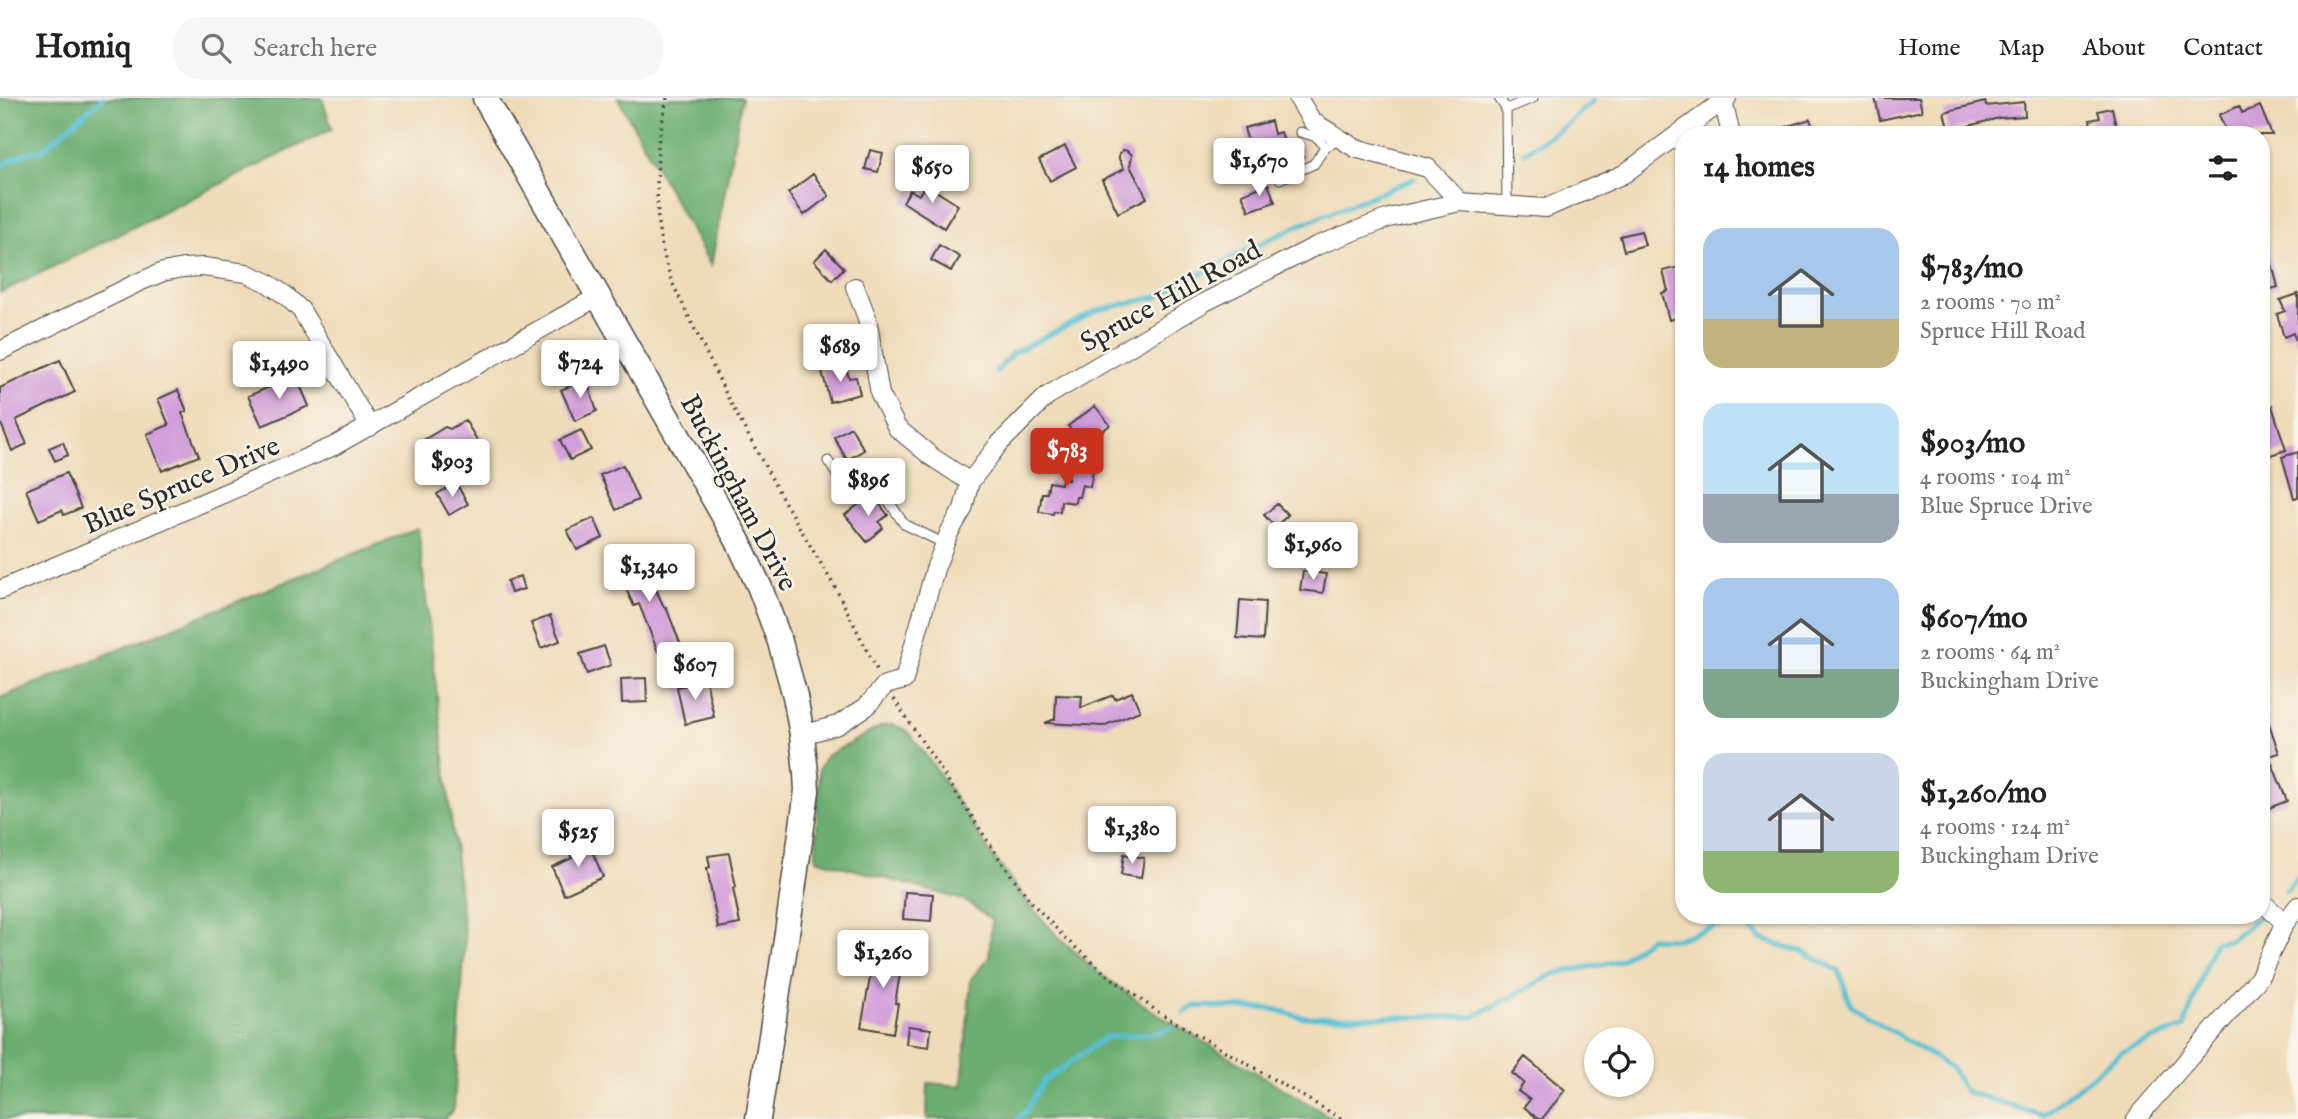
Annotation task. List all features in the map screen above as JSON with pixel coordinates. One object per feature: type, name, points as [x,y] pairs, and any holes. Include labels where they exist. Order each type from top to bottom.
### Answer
[{"type":"street","name":"Buckingham Drive","points":[[485,98],[749,564],[789,671],[802,735],[807,792],[758,1119]]},
{"type":"street","points":[[1298,98],[1312,121],[1333,143],[1429,167],[1460,202]]},
{"type":"street","name":"Spruce Hill Road","points":[[1689,126],[1725,99]]},
{"type":"street","points":[[1725,99],[1730,126]]},
{"type":"street","name":"Spruce Hill Road","points":[[802,735],[827,729],[847,720],[866,707],[885,685],[904,680],[935,569],[944,544],[963,509],[970,482],[998,445],[1047,396],[1205,302],[1316,246],[1390,218],[1460,202],[1546,208],[1624,174],[1675,136]]},
{"type":"street","points":[[0,351],[163,272],[204,267],[246,273],[267,282],[302,310],[370,427]]},
{"type":"street","points":[[855,287],[867,318],[880,394],[897,428],[932,457],[970,482]]},
{"type":"street","name":"Blue Spruce Drive","points":[[0,590],[295,465],[370,427],[599,296]]},
{"type":"street","points":[[2136,1119],[2259,978],[2285,923],[2298,906]]},
{"type":"street","points":[[2270,909],[2285,923]]},
{"type":"lane","points":[[1499,98],[1506,109],[1507,205]]},
{"type":"lane","points":[[1506,109],[1533,98]]},
{"type":"lane","points":[[1280,179],[1314,164],[1333,143],[1300,132]]},
{"type":"lane","points":[[828,461],[839,478],[864,466],[904,524],[944,544]]},
{"type":"path","points":[[667,98],[658,144],[657,189],[658,224],[672,282],[734,409],[836,589],[885,685],[1003,863],[1033,904],[1067,940],[1106,974],[1158,1012],[1342,1119]]},
{"type":"green space","points":[[0,98],[322,98],[332,129],[0,293]]},
{"type":"green space","points":[[618,98],[742,98],[711,266]]},
{"type":"green space","points":[[418,528],[465,940],[454,1109],[445,1119],[0,1119],[0,698]]},
{"type":"green space","points":[[892,725],[910,734],[939,773],[989,851],[1056,935],[1100,974],[1154,1012],[1334,1119],[927,1119],[928,1083],[962,1086],[971,979],[989,958],[992,920],[964,900],[816,859],[819,769],[826,756],[882,726]]},
{"type":"building","points":[[1875,98],[1919,98],[1922,111],[1880,120]]},
{"type":"building","points":[[1985,102],[1986,106],[2024,102],[2025,116],[1999,118],[1968,126],[1948,126],[1944,112]]},
{"type":"building","points":[[2239,106],[2242,113],[2260,106],[2268,126],[2224,126],[2219,115]]},
{"type":"building","points":[[2112,108],[2116,126],[2091,126],[2090,120],[2100,118],[2098,111]]},
{"type":"building","points":[[1810,119],[1813,126],[1788,126]]},
{"type":"building","points":[[1271,121],[1274,134],[1281,132],[1284,142],[1298,139],[1303,157],[1274,164],[1251,153],[1244,128]]},
{"type":"building","points":[[1065,146],[1076,167],[1050,181],[1039,160]]},
{"type":"building","points":[[870,150],[883,153],[878,172],[865,169]]},
{"type":"building","points":[[1123,150],[1132,155],[1130,166],[1147,198],[1118,213],[1102,180],[1124,169],[1119,159]]},
{"type":"building","points":[[813,174],[829,196],[804,215],[788,193]]},
{"type":"building","points":[[925,184],[958,205],[944,228],[903,202],[910,190],[919,195]]},
{"type":"building","points":[[1268,184],[1275,202],[1249,211],[1242,194]]},
{"type":"building","points":[[1641,231],[1645,245],[1624,251],[1620,236]]},
{"type":"building","points":[[939,245],[960,257],[951,271],[931,260]]},
{"type":"building","points":[[826,249],[844,268],[832,280],[814,261]]},
{"type":"building","points":[[2270,256],[2278,287],[2270,289]]},
{"type":"building","points":[[1675,268],[1675,318],[1669,320],[1662,293],[1668,291],[1663,271]]},
{"type":"building","points":[[2298,294],[2297,343],[2293,333],[2284,337],[2277,314],[2285,311],[2280,300]]},
{"type":"building","points":[[60,360],[75,392],[16,420],[27,444],[12,451],[0,421],[0,388]]},
{"type":"building","points":[[845,365],[849,378],[856,377],[860,394],[830,402],[822,371]]},
{"type":"building","points":[[296,376],[309,406],[262,426],[248,396]]},
{"type":"building","points":[[586,379],[597,411],[575,421],[561,390]]},
{"type":"building","points":[[178,390],[187,411],[182,413],[199,456],[162,471],[147,434],[169,425],[158,399]]},
{"type":"building","points":[[1095,406],[1110,425],[1083,446],[1068,426]]},
{"type":"building","points":[[2272,406],[2286,450],[2270,455]]},
{"type":"building","points":[[465,420],[480,445],[465,455],[469,462],[444,477],[422,441],[445,427],[450,429]]},
{"type":"building","points":[[851,427],[864,450],[847,460],[834,437]]},
{"type":"building","points":[[581,430],[591,450],[570,460],[560,440]]},
{"type":"building","points":[[63,442],[68,455],[55,461],[49,448]]},
{"type":"building","points":[[2298,452],[2298,497],[2294,498],[2282,457]]},
{"type":"building","points":[[1071,462],[1094,466],[1090,487],[1082,485],[1075,503],[1061,501],[1060,512],[1039,512],[1042,493],[1047,493],[1049,482],[1061,484],[1062,479],[1068,480]]},
{"type":"building","points":[[623,465],[638,500],[616,510],[600,475]]},
{"type":"building","points":[[66,473],[81,508],[64,515],[62,510],[39,520],[26,490]]},
{"type":"building","points":[[456,483],[468,504],[449,515],[437,494]]},
{"type":"building","points":[[872,494],[888,515],[879,522],[883,528],[867,542],[845,515]]},
{"type":"building","points":[[1277,504],[1288,515],[1275,527],[1264,515]]},
{"type":"building","points":[[594,518],[603,538],[577,550],[567,530]]},
{"type":"building","points":[[642,559],[680,643],[658,652],[639,604],[634,606],[617,570]]},
{"type":"building","points":[[1303,571],[1326,574],[1323,593],[1300,590]]},
{"type":"building","points":[[520,576],[524,589],[511,593],[507,581]]},
{"type":"building","points":[[1240,600],[1265,602],[1263,640],[1237,638]]},
{"type":"building","points":[[550,616],[560,641],[541,648],[531,623]]},
{"type":"building","points":[[604,646],[611,665],[587,674],[580,654]]},
{"type":"building","points":[[646,678],[647,702],[622,703],[621,679]]},
{"type":"building","points":[[706,681],[714,717],[685,724],[677,687]]},
{"type":"building","points":[[1132,692],[1140,711],[1103,726],[1045,723],[1055,719],[1056,695],[1082,696],[1081,708],[1113,695],[1115,699]]},
{"type":"building","points":[[2270,727],[2279,753],[2270,756]]},
{"type":"building","points":[[2270,758],[2287,801],[2270,808]]},
{"type":"building","points":[[588,841],[603,877],[564,895],[552,867],[572,858],[568,850]]},
{"type":"building","points":[[729,853],[740,924],[718,928],[707,868],[710,867],[708,856]]},
{"type":"building","points":[[1124,854],[1144,858],[1141,878],[1121,875]]},
{"type":"building","points":[[905,892],[933,894],[931,921],[903,919]]},
{"type":"building","points":[[876,946],[904,951],[893,1033],[861,1027]]},
{"type":"building","points":[[908,1026],[931,1029],[929,1047],[906,1044]]},
{"type":"building","points":[[1525,1057],[1565,1090],[1542,1119],[1538,1119],[1524,1107],[1530,1100],[1518,1091],[1524,1083],[1512,1073]]},
{"type":"waterway","points":[[0,166],[26,153],[42,150],[102,98]]},
{"type":"waterway","points":[[1525,152],[1566,125],[1593,101],[1593,98]]},
{"type":"waterway","points":[[996,372],[1013,353],[1098,310],[1157,297],[1302,224],[1414,179]]},
{"type":"waterway","points":[[2286,891],[2298,877]]},
{"type":"waterway","points":[[1184,1013],[1194,1006],[1274,1009],[1301,1017],[1473,1017],[1554,974],[1619,961],[1650,938],[1677,939],[1717,926],[1746,925],[1760,939],[1804,952],[1839,971],[1851,1006],[1951,1068],[1966,1092],[2043,1115],[2122,1052],[2184,1027],[2214,942],[2230,940],[2250,924]]},
{"type":"waterway","points":[[1018,1119],[1044,1081],[1106,1037],[1157,1033],[1172,1027]]}]
